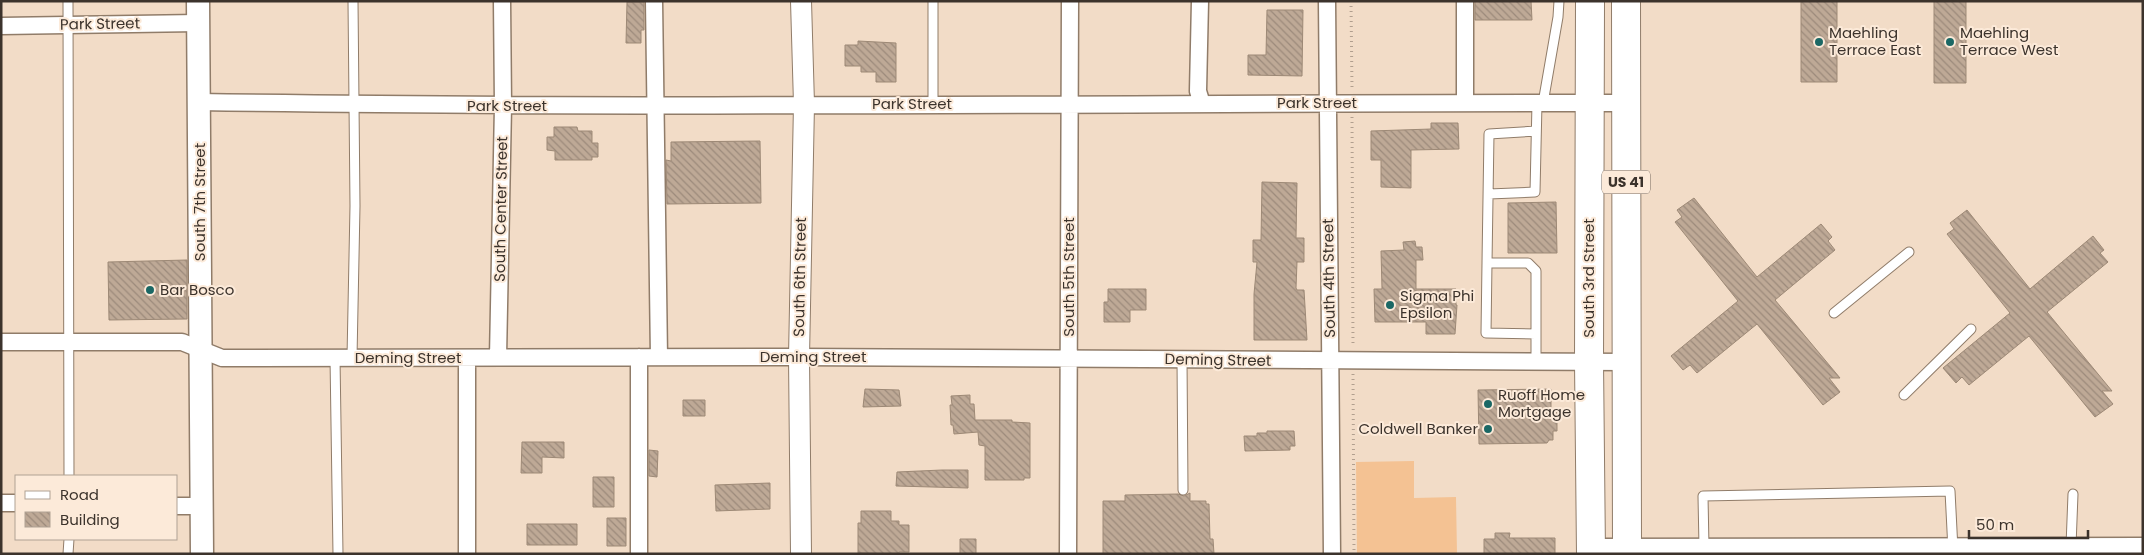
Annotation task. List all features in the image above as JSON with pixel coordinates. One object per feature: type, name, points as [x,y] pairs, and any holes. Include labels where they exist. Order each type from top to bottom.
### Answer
[{"type":"highway","name":"South 3rd Street","points":[[1590,1],[1589,362],[1591,551]]},
{"type":"highway","name":"US 41","points":[[1626,1],[1627,551]]},
{"type":"main road","name":"South 7th Street","points":[[198,12],[202,554]]},
{"type":"street","name":"South Center Street","points":[[498,356],[503,106],[502,1]]},
{"type":"street","points":[[654,1],[659,357]]},
{"type":"street","name":"South 6th Street","points":[[801,554],[799,357],[804,104],[802,1]]},
{"type":"street","name":"South 5th Street","points":[[1068,554],[1070,1]]},
{"type":"street","points":[[1200,1],[1198,90],[1202,104]]},
{"type":"street","name":"South 4th Street","points":[[1328,1],[1327,103],[1332,554]]},
{"type":"street","points":[[1465,1],[1465,103]]},
{"type":"street","name":"Park Street","points":[[1,26],[69,25],[198,12]]},
{"type":"street","name":"Park Street","points":[[199,102],[503,106],[1625,103]]},
{"type":"street","name":"Deming Street","points":[[1,342],[182,342],[222,358],[467,358],[498,356],[1330,361],[1536,360],[1628,362]]},
{"type":"street","points":[[639,357],[639,554]]},
{"type":"street","points":[[467,358],[467,554]]},
{"type":"street","points":[[1,503],[15,503]]},
{"type":"street","points":[[178,506],[202,506]]},
{"type":"street","points":[[1591,551],[1704,547],[1773,550],[2042,550],[2071,546],[2143,546]]},
{"type":"lane","points":[[68,1],[69,475]]},
{"type":"lane","points":[[338,554],[344,358],[355,206],[353,1]]},
{"type":"lane","points":[[933,1],[933,104]]},
{"type":"lane","points":[[1488,194],[1535,192],[1536,131],[1558,17],[1559,1]]},
{"type":"lane","points":[[1536,131],[1489,134],[1486,333],[1536,334]]},
{"type":"lane","points":[[1834,313],[1909,252]]},
{"type":"lane","points":[[1487,263],[1528,263],[1536,271],[1536,360]]},
{"type":"lane","points":[[1904,395],[1971,330]]},
{"type":"lane","points":[[1182,359],[1183,490]]},
{"type":"lane","points":[[1704,547],[1703,496],[1950,491],[1953,550]]},
{"type":"lane","points":[[2071,546],[2073,494]]},
{"type":"lane","points":[[68,554],[69,540]]},
{"type":"path","points":[[1351,1],[1354,554]]},
{"type":"shaded area","points":[[1414,461],[1414,498],[1456,497],[1457,554],[1357,554],[1356,462]]},
{"type":"building","points":[[1475,1],[1531,1],[1532,20],[1475,20]]},
{"type":"building","name":"Maehling Terrace East","points":[[1801,1],[1837,1],[1837,82],[1801,82]]},
{"type":"building","name":"Maehling Terrace West","points":[[1934,1],[1966,1],[1966,83],[1934,83]]},
{"type":"building","points":[[627,2],[644,2],[644,30],[641,30],[641,43],[626,43]]},
{"type":"building","points":[[1267,10],[1303,10],[1302,76],[1248,75],[1248,55],[1266,55]]},
{"type":"building","points":[[858,41],[896,43],[896,82],[876,82],[876,72],[861,72],[861,66],[845,66],[845,45],[858,45]]},
{"type":"building","points":[[1431,123],[1458,123],[1459,149],[1411,150],[1411,188],[1381,187],[1381,160],[1371,160],[1371,131],[1431,129]]},
{"type":"building","points":[[554,127],[577,127],[578,131],[592,131],[592,143],[598,143],[598,157],[592,157],[592,160],[555,160],[555,151],[547,150],[547,137],[554,137]]},
{"type":"building","points":[[760,141],[761,203],[667,204],[666,160],[671,161],[671,142]]},
{"type":"building","points":[[1262,182],[1297,183],[1296,238],[1304,238],[1304,262],[1297,262],[1296,288],[1297,290],[1304,290],[1307,340],[1254,340],[1254,294],[1257,262],[1253,262],[1253,240],[1261,240]]},
{"type":"building","points":[[1694,198],[1757,277],[1821,224],[1832,237],[1828,241],[1835,250],[1775,300],[1840,378],[1829,378],[1840,392],[1823,405],[1757,324],[1697,373],[1690,365],[1683,370],[1671,356],[1738,301],[1675,222],[1682,217],[1677,210]]},
{"type":"building","points":[[1556,202],[1557,253],[1508,253],[1508,203]]},
{"type":"building","points":[[1967,210],[2030,289],[2093,236],[2104,250],[2100,253],[2108,262],[2047,312],[2112,391],[2102,391],[2113,404],[2095,417],[2029,336],[1969,385],[1962,377],[1956,383],[1943,368],[2010,313],[1947,234],[1954,229],[1950,223]]},
{"type":"building","points":[[1415,241],[1416,247],[1422,247],[1423,260],[1416,260],[1416,289],[1456,289],[1455,334],[1426,334],[1426,322],[1375,322],[1374,289],[1382,289],[1381,251],[1404,250],[1403,242]]},
{"type":"building","name":"Bar Bosco","points":[[187,260],[187,319],[109,320],[108,262]]},
{"type":"building","points":[[1108,289],[1146,289],[1146,310],[1130,310],[1130,322],[1104,322],[1104,302],[1108,302]]},
{"type":"building","points":[[865,389],[899,390],[901,406],[863,407]]},
{"type":"building","points":[[1551,389],[1551,410],[1557,410],[1557,431],[1553,431],[1553,440],[1549,440],[1547,443],[1479,444],[1478,390]]},
{"type":"building","points":[[970,395],[970,404],[974,404],[975,420],[1012,420],[1012,422],[1030,423],[1030,478],[1024,478],[1024,480],[985,480],[985,446],[979,445],[978,432],[954,434],[953,425],[951,425],[951,396]]},
{"type":"building","points":[[683,400],[705,400],[705,416],[683,416]]},
{"type":"building","points":[[1267,431],[1294,431],[1295,446],[1290,446],[1290,450],[1245,451],[1244,436],[1257,436],[1257,433],[1267,433]]},
{"type":"building","points":[[522,442],[564,442],[564,458],[542,457],[542,473],[521,473]]},
{"type":"building","points":[[649,450],[658,451],[657,477],[649,476]]},
{"type":"building","points":[[968,470],[968,488],[896,486],[897,472]]},
{"type":"building","points":[[593,477],[614,477],[614,507],[593,507]]},
{"type":"building","points":[[770,483],[770,509],[716,511],[715,485]]},
{"type":"building","points":[[1190,493],[1190,501],[1206,501],[1206,504],[1209,504],[1210,539],[1213,539],[1214,554],[1103,554],[1103,501],[1125,501],[1125,495],[1178,494],[1184,496]]},
{"type":"building","points":[[861,511],[891,511],[891,521],[899,521],[899,525],[909,525],[909,552],[899,552],[899,554],[858,553],[858,523],[861,523]]},
{"type":"building","points":[[607,518],[626,518],[626,546],[607,546]]},
{"type":"building","points":[[527,524],[577,524],[577,545],[527,545]]},
{"type":"building","points":[[1495,533],[1510,533],[1509,538],[1555,538],[1555,554],[1484,554],[1484,539],[1495,539]]},
{"type":"building","points":[[960,539],[976,539],[976,554],[960,554]]},
{"type":"place","name":"Maehling Terrace East","points":[[1819,42]]},
{"type":"place","name":"Maehling Terrace West","points":[[1950,42]]},
{"type":"place","name":"Bar Bosco","points":[[150,290]]},
{"type":"place","name":"Sigma Phi Epsilon","points":[[1390,305]]},
{"type":"place","name":"Ruoff Home Mortgage","points":[[1488,404]]},
{"type":"place","name":"Coldwell Banker","points":[[1488,429]]}]
